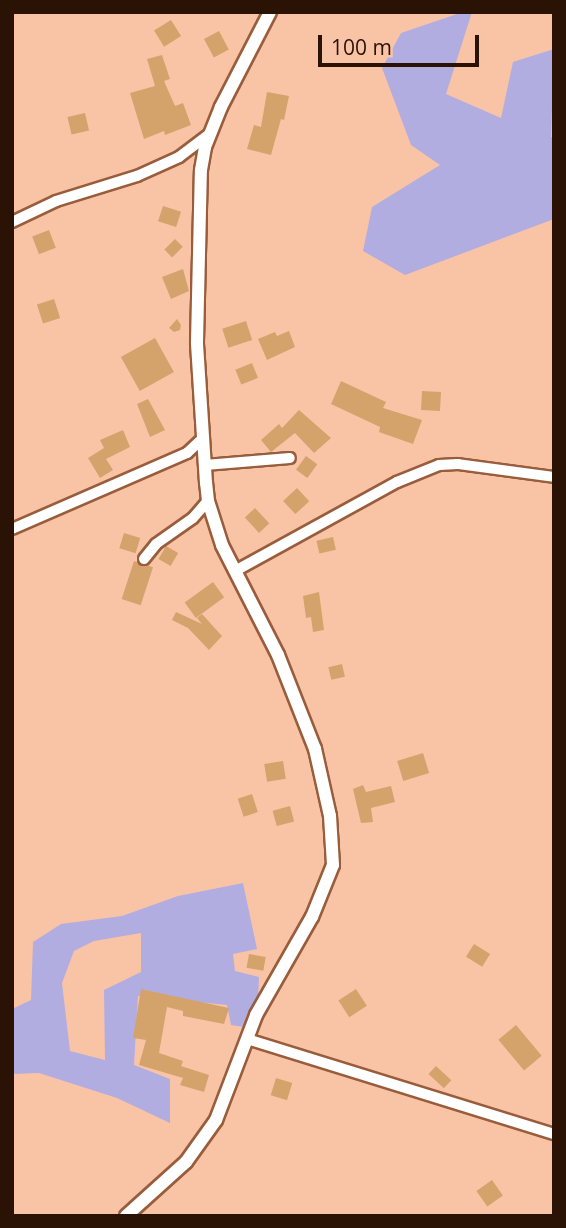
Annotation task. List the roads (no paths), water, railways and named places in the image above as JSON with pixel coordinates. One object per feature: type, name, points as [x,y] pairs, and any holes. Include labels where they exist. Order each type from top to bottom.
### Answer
[{"type":"street","points":[[12,222],[56,201],[137,176],[179,157],[205,140],[270,12]]},
{"type":"street","points":[[126,1216],[186,1162],[216,1120],[268,991],[329,880],[335,849],[321,771],[306,723],[278,655],[216,532],[208,501],[197,342],[199,194],[205,147],[212,125]]},
{"type":"street","points":[[12,530],[187,453],[203,438]]},
{"type":"street","points":[[205,465],[290,458]]},
{"type":"street","points":[[235,571],[397,482],[439,465],[458,464],[554,477]]},
{"type":"street","points":[[144,559],[156,544],[193,518],[208,501]]},
{"type":"street","points":[[247,1039],[554,1134]]}]
